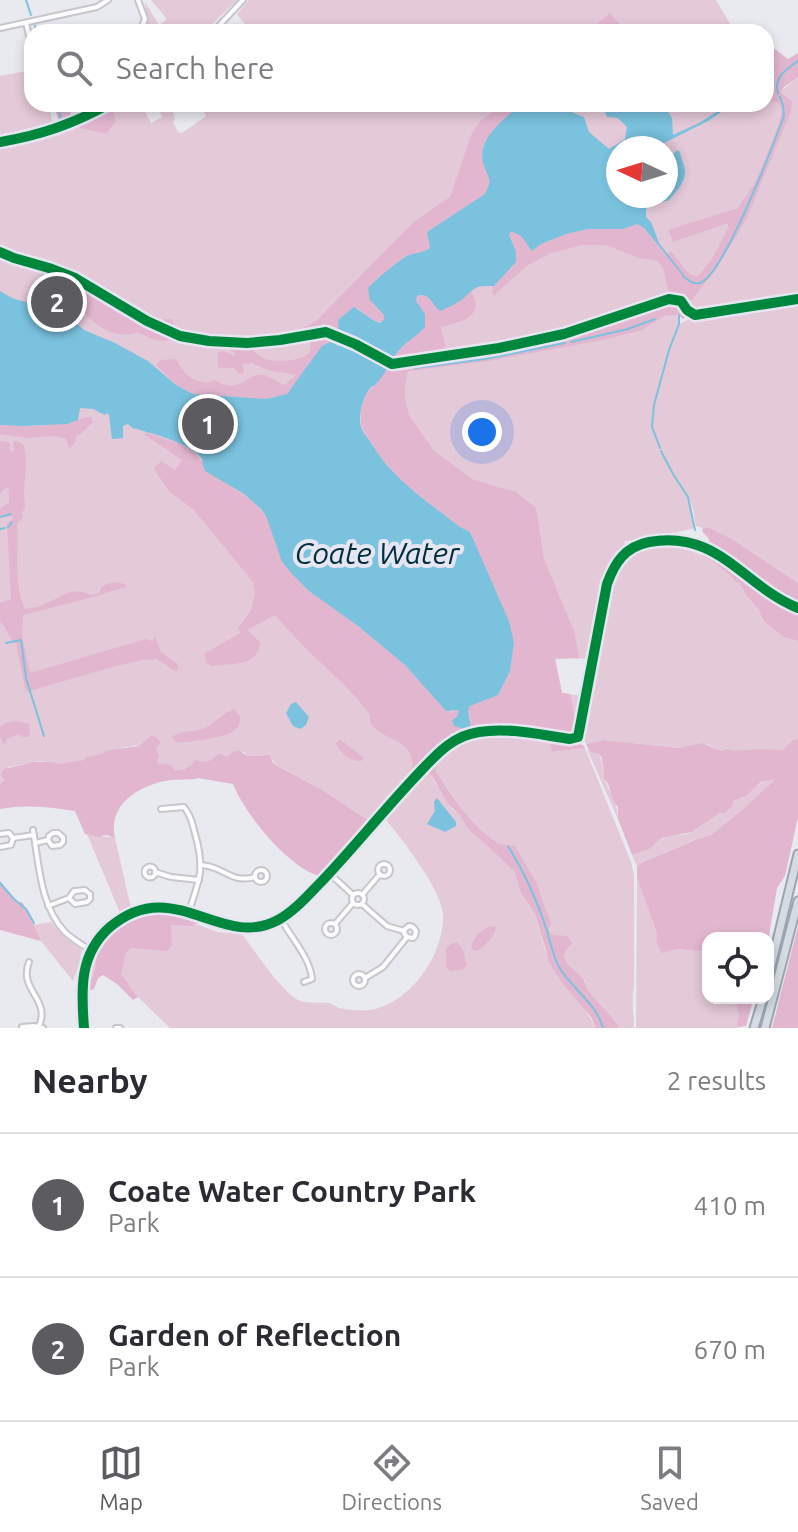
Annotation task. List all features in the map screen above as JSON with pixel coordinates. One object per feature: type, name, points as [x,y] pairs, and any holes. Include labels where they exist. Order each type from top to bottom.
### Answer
[{"type":"highway","points":[[774,953],[798,854]]},
{"type":"highway","points":[[765,1028],[798,901]]},
{"type":"highway","points":[[754,1028],[761,1004]]},
{"type":"street","points":[[0,28],[99,6],[108,0]]},
{"type":"street","points":[[138,0],[145,19],[143,24]]},
{"type":"street","points":[[220,24],[243,0]]},
{"type":"street","points":[[0,142],[63,127],[93,112]]},
{"type":"street","points":[[84,1028],[82,982],[91,951],[109,928],[134,913],[160,908],[189,911],[241,928],[261,926],[281,919],[329,873],[390,803],[456,739],[498,730],[570,739],[578,737],[607,584],[617,561],[630,549],[661,541],[699,546],[724,558],[774,596],[798,608]]},
{"type":"street","points":[[165,810],[181,807],[188,812],[201,854],[199,880],[189,911]]},
{"type":"street","points":[[13,838],[33,832],[48,906],[64,931],[91,951]]},
{"type":"street","points":[[0,834],[9,833],[13,838]]},
{"type":"street","points":[[0,847],[11,845],[13,838]]},
{"type":"street","points":[[35,843],[48,840]]},
{"type":"street","points":[[201,865],[214,866],[236,879],[255,877]]},
{"type":"street","points":[[155,872],[199,880]]},
{"type":"street","points":[[329,873],[353,895]]},
{"type":"street","points":[[362,895],[380,874]]},
{"type":"street","points":[[48,906],[69,898],[74,891],[85,890],[90,894],[86,902],[75,904],[69,898]]},
{"type":"street","points":[[353,895],[362,895]]},
{"type":"street","points":[[335,924],[353,903],[353,895]]},
{"type":"street","points":[[362,895],[362,904]]},
{"type":"street","points":[[353,903],[362,904]]},
{"type":"street","points":[[362,904],[387,926],[404,931],[407,937]]},
{"type":"street","points":[[281,919],[311,971],[312,979],[304,982]]},
{"type":"street","points":[[404,931],[409,926],[416,931],[414,937],[407,937]]},
{"type":"street","points":[[365,978],[390,961],[407,937]]},
{"type":"street","points":[[22,1027],[41,1027],[43,1017],[28,983],[29,962]]},
{"type":"street","points":[[19,966],[27,968]]},
{"type":"shaded area","points":[[151,0],[237,0],[212,24],[160,24],[167,19]]},
{"type":"shaded area","points":[[249,0],[716,0],[730,24],[245,24],[237,14]]},
{"type":"shaded area","points":[[145,2],[158,24],[145,24]]},
{"type":"shaded area","points":[[610,13],[619,24],[597,24]]},
{"type":"shaded area","points":[[774,48],[788,59],[798,53],[798,77],[781,91],[792,101],[791,111],[746,220],[716,269],[692,300],[670,297],[663,268],[658,261],[639,258],[606,245],[582,245],[551,253],[528,265],[493,296],[492,287],[514,265],[509,232],[521,236],[532,251],[566,234],[638,224],[665,255],[671,251],[689,274],[698,276],[712,259],[728,223],[673,242],[668,230],[738,208],[756,181],[779,124],[782,111],[779,103],[774,102]]},
{"type":"shaded area","points":[[24,72],[24,112],[50,112],[54,127],[0,139],[0,76]]},
{"type":"shaded area","points":[[798,77],[798,294],[690,308],[679,315],[679,325],[716,312],[798,301],[798,583],[734,540],[708,527],[696,526],[689,498],[695,528],[625,541],[605,581],[591,659],[555,658],[562,693],[583,696],[577,733],[574,736],[499,730],[466,733],[422,768],[429,772],[467,828],[514,871],[521,893],[535,914],[545,950],[563,983],[596,1028],[170,1028],[138,997],[121,974],[106,962],[171,921],[199,925],[217,932],[242,934],[276,979],[298,1000],[328,1003],[350,1010],[370,1010],[399,998],[422,975],[431,960],[438,945],[443,914],[435,890],[406,845],[378,811],[369,821],[275,764],[270,755],[247,756],[244,752],[224,754],[198,765],[173,770],[172,765],[163,763],[159,766],[144,743],[59,765],[40,761],[8,767],[0,783],[0,146],[76,127],[93,130],[116,121],[114,112],[145,112],[151,123],[162,117],[160,112],[173,112],[173,122],[178,132],[182,133],[206,116],[204,112],[774,112],[774,83],[781,91]]},
{"type":"shaded area","points":[[56,112],[71,112],[73,119],[59,124]]},
{"type":"shaded area","points":[[102,112],[114,112],[116,121],[106,134],[76,127]]},
{"type":"shaded area","points":[[492,112],[513,112],[484,145],[483,163],[490,182],[485,194],[427,232],[430,248],[406,256],[370,285],[373,304],[385,318],[382,322],[373,320],[357,308],[339,327],[336,339],[285,395],[266,399],[193,394],[176,385],[156,365],[160,360],[176,359],[188,376],[207,383],[214,380],[233,386],[263,375],[282,385],[296,375],[268,370],[252,363],[242,364],[244,373],[238,374],[234,368],[218,366],[218,353],[223,351],[235,356],[227,348],[229,344],[249,348],[270,360],[296,359],[309,352],[311,332],[243,341],[208,339],[175,332],[175,337],[160,341],[137,332],[113,333],[97,325],[85,313],[78,300],[74,280],[29,263],[29,259],[76,275],[137,312],[158,320],[171,319],[179,328],[249,336],[302,328],[316,321],[415,221],[450,197],[472,133],[481,120]]},
{"type":"shaded area","points":[[471,290],[476,304],[472,314],[441,327],[447,353],[391,361],[425,327],[425,314],[416,301],[417,296],[427,297],[440,311],[464,298]]},
{"type":"shaded area","points":[[798,294],[798,298],[694,313],[690,308],[731,304]]},
{"type":"shaded area","points":[[665,303],[679,304],[690,315],[683,319],[678,315],[666,315],[642,330],[602,340],[489,361],[408,371],[405,385],[409,415],[434,451],[474,480],[516,492],[536,508],[544,559],[574,631],[579,658],[555,659],[562,693],[570,694],[577,729],[575,743],[585,748],[552,752],[549,738],[485,733],[457,742],[433,764],[452,796],[479,828],[499,843],[515,846],[536,882],[551,923],[551,934],[569,937],[572,943],[564,955],[566,962],[583,978],[590,993],[619,1028],[596,1028],[550,964],[535,914],[521,893],[514,871],[467,828],[427,770],[421,768],[412,772],[408,750],[376,730],[371,724],[370,715],[356,698],[275,615],[247,630],[260,642],[255,656],[235,664],[212,666],[207,663],[204,654],[240,633],[238,628],[253,602],[253,582],[193,509],[169,491],[154,469],[161,461],[175,470],[182,460],[145,432],[192,450],[215,476],[251,500],[266,516],[282,562],[293,575],[309,591],[405,665],[446,711],[459,710],[452,720],[454,726],[465,729],[471,721],[470,706],[498,695],[510,671],[514,643],[509,621],[470,532],[395,476],[381,460],[361,426],[366,394],[387,367],[556,338]]},
{"type":"shaded area","points":[[91,417],[93,422],[77,435],[69,448],[66,439],[56,436],[28,438],[0,434],[0,425],[44,426]]},
{"type":"shaded area","points":[[0,441],[8,442],[12,452],[13,442],[23,444],[26,456],[25,506],[23,517],[17,524],[18,578],[25,609],[73,592],[99,593],[101,587],[110,583],[127,585],[23,615],[22,635],[30,673],[146,639],[152,641],[155,637],[161,652],[177,663],[179,669],[175,671],[157,659],[143,660],[26,692],[16,644],[0,622],[0,603],[11,599],[7,523],[13,516],[0,518],[0,509],[9,502],[9,488],[0,493]]},
{"type":"shaded area","points":[[708,527],[734,540],[798,583],[798,605],[770,590],[713,550],[702,531]]},
{"type":"shaded area","points":[[673,547],[691,551],[716,564],[740,583],[765,621],[798,641],[798,738],[782,750],[734,752],[727,749],[721,751],[706,744],[679,748],[604,740],[586,744],[584,739],[617,566],[637,548]]},
{"type":"shaded area","points":[[702,553],[725,561],[775,600],[798,612],[798,641],[784,637],[764,621],[740,583]]},
{"type":"shaded area","points":[[234,709],[240,716],[240,722],[236,729],[225,735],[176,743],[172,737],[205,728]]},
{"type":"shaded area","points":[[15,721],[29,724],[30,735],[22,737],[19,734],[7,739],[5,745],[1,740],[0,727]]},
{"type":"shaded area","points":[[493,733],[549,738],[553,752],[585,748],[634,875],[634,1028],[619,1028],[590,993],[582,977],[566,962],[564,955],[572,943],[569,937],[551,934],[543,900],[515,847],[497,842],[479,828],[452,796],[433,764],[459,741]]},
{"type":"shaded area","points":[[151,736],[161,742],[156,749],[159,765],[172,765],[174,770],[184,769],[195,760],[206,761],[235,751],[247,756],[270,755],[276,765],[324,791],[369,821],[321,876],[309,872],[282,852],[247,810],[233,784],[198,778],[164,781],[143,788],[120,808],[114,827],[115,838],[85,834],[75,811],[38,807],[0,809],[0,783],[4,780],[1,774],[4,769],[33,762],[59,764],[83,760],[106,751],[139,746]]},
{"type":"shaded area","points":[[798,738],[798,817],[785,876],[777,888],[770,932],[702,932],[702,951],[677,949],[662,953],[637,878],[637,866],[711,835],[775,779],[761,782],[747,795],[733,801],[726,813],[718,814],[692,832],[662,838],[649,849],[632,855],[618,819],[618,807],[604,779],[602,758],[590,752],[586,744],[604,740],[679,748],[702,743],[721,751],[734,751],[782,750]]},
{"type":"shaded area","points":[[340,739],[364,758],[357,761],[346,756],[336,743]]},
{"type":"shaded area","points":[[587,749],[599,754],[618,819]]},
{"type":"shaded area","points":[[777,777],[711,835],[637,866],[632,855],[663,838],[694,831],[712,817],[727,812],[735,800]]},
{"type":"shaded area","points":[[87,834],[115,838],[131,908],[120,913]]},
{"type":"shaded area","points":[[637,878],[657,933],[669,951],[702,951],[702,1004],[736,1004],[739,1028],[636,1028]]},
{"type":"shaded area","points":[[0,881],[17,903],[22,902],[41,941],[0,930]]},
{"type":"shaded area","points":[[173,912],[201,919],[164,917],[90,980],[87,1028],[85,977],[90,959],[100,943],[113,928],[129,918],[145,913]]},
{"type":"shaded area","points":[[176,914],[199,921],[192,926],[171,925],[172,945],[167,951],[132,948],[126,952],[121,974],[138,997],[133,1000],[103,975],[98,978],[94,989],[88,991],[96,966],[93,952],[111,932],[138,918]]},
{"type":"shaded area","points":[[51,922],[64,937],[82,950],[80,958],[86,951],[79,981],[81,1028],[75,993],[78,968],[73,981],[41,941],[34,925]]},
{"type":"shaded area","points":[[490,926],[496,927],[491,938],[474,951],[471,946],[477,934]]},
{"type":"shaded area","points":[[798,926],[798,1028],[772,1028]]},
{"type":"shaded area","points":[[457,942],[467,965],[464,969],[451,971],[446,968],[446,948]]},
{"type":"shaded area","points":[[736,1004],[752,1004],[746,1026],[738,1027]]},
{"type":"water","name":"Coate Water","points":[[512,112],[572,112],[584,117],[589,132],[606,146],[606,208],[648,208],[646,217],[659,243],[684,275],[638,224],[622,229],[588,229],[566,234],[532,251],[521,236],[510,232],[516,262],[494,286],[477,288],[440,311],[425,295],[417,296],[416,301],[425,314],[425,327],[398,351],[364,399],[360,418],[364,433],[400,479],[470,532],[509,621],[514,643],[510,671],[498,695],[470,706],[471,727],[465,729],[454,726],[452,720],[459,710],[446,711],[405,665],[309,591],[293,575],[282,562],[261,509],[244,494],[205,471],[202,459],[190,448],[128,424],[123,426],[123,438],[112,439],[109,415],[93,409],[80,408],[78,420],[67,424],[0,425],[0,291],[78,320],[77,324],[84,330],[148,361],[176,385],[193,394],[266,399],[287,394],[322,346],[336,339],[339,334],[338,320],[354,307],[373,320],[380,323],[384,320],[384,315],[370,300],[368,288],[405,257],[430,248],[427,232],[485,194],[490,182],[482,154],[488,137]]},
{"type":"water","name":"Coate Water","points":[[605,112],[668,112],[672,118],[673,135],[721,112],[678,136],[626,136],[627,127],[618,118],[607,117]]},
{"type":"water","points":[[678,151],[685,176],[678,189]]},
{"type":"water","points":[[296,702],[309,717],[300,729],[293,726],[286,713]]},
{"type":"water","points":[[437,798],[456,822],[456,826],[445,832],[427,824],[435,811]]},
{"type":"waterway","points":[[26,0],[31,15]]},
{"type":"waterway","points":[[778,94],[779,78],[798,61]]},
{"type":"waterway","points":[[683,276],[693,283],[700,283],[710,275],[722,257],[747,207],[784,116],[780,97]]},
{"type":"waterway","points":[[59,112],[62,122]]},
{"type":"waterway","points":[[660,448],[652,427],[654,405],[679,324],[679,315]]},
{"type":"waterway","points":[[571,342],[628,329],[655,319]]},
{"type":"waterway","points":[[415,368],[485,359],[565,343]]},
{"type":"waterway","points":[[661,451],[688,497],[695,530]]},
{"type":"waterway","points":[[0,517],[11,514]]},
{"type":"waterway","points":[[8,527],[12,522]]},
{"type":"waterway","points":[[0,529],[5,528]]},
{"type":"waterway","points":[[6,643],[21,640],[26,678],[44,736]]},
{"type":"waterway","points":[[508,846],[533,894],[559,967],[590,1004],[603,1028]]},
{"type":"waterway","points":[[0,883],[26,909],[34,923]]},
{"type":"cycle path","points":[[0,142],[56,128],[93,112]]},
{"type":"cycle path","points":[[0,252],[75,278],[147,321],[180,336],[247,343],[326,332],[392,364],[499,348],[564,334],[669,299],[681,301],[695,315],[798,299]]},
{"type":"cycle path","points":[[84,1028],[84,973],[92,949],[110,927],[133,912],[155,907],[176,909],[236,927],[257,927],[278,920],[307,896],[437,754],[452,742],[469,734],[502,730],[570,739],[578,737],[607,584],[617,562],[633,548],[649,542],[673,540],[694,544],[712,551],[761,587],[798,608]]},
{"type":"place","name":"Garden of Reflection","points":[[57,302]]},
{"type":"place","name":"Coate Water Country Park","points":[[208,424]]}]
